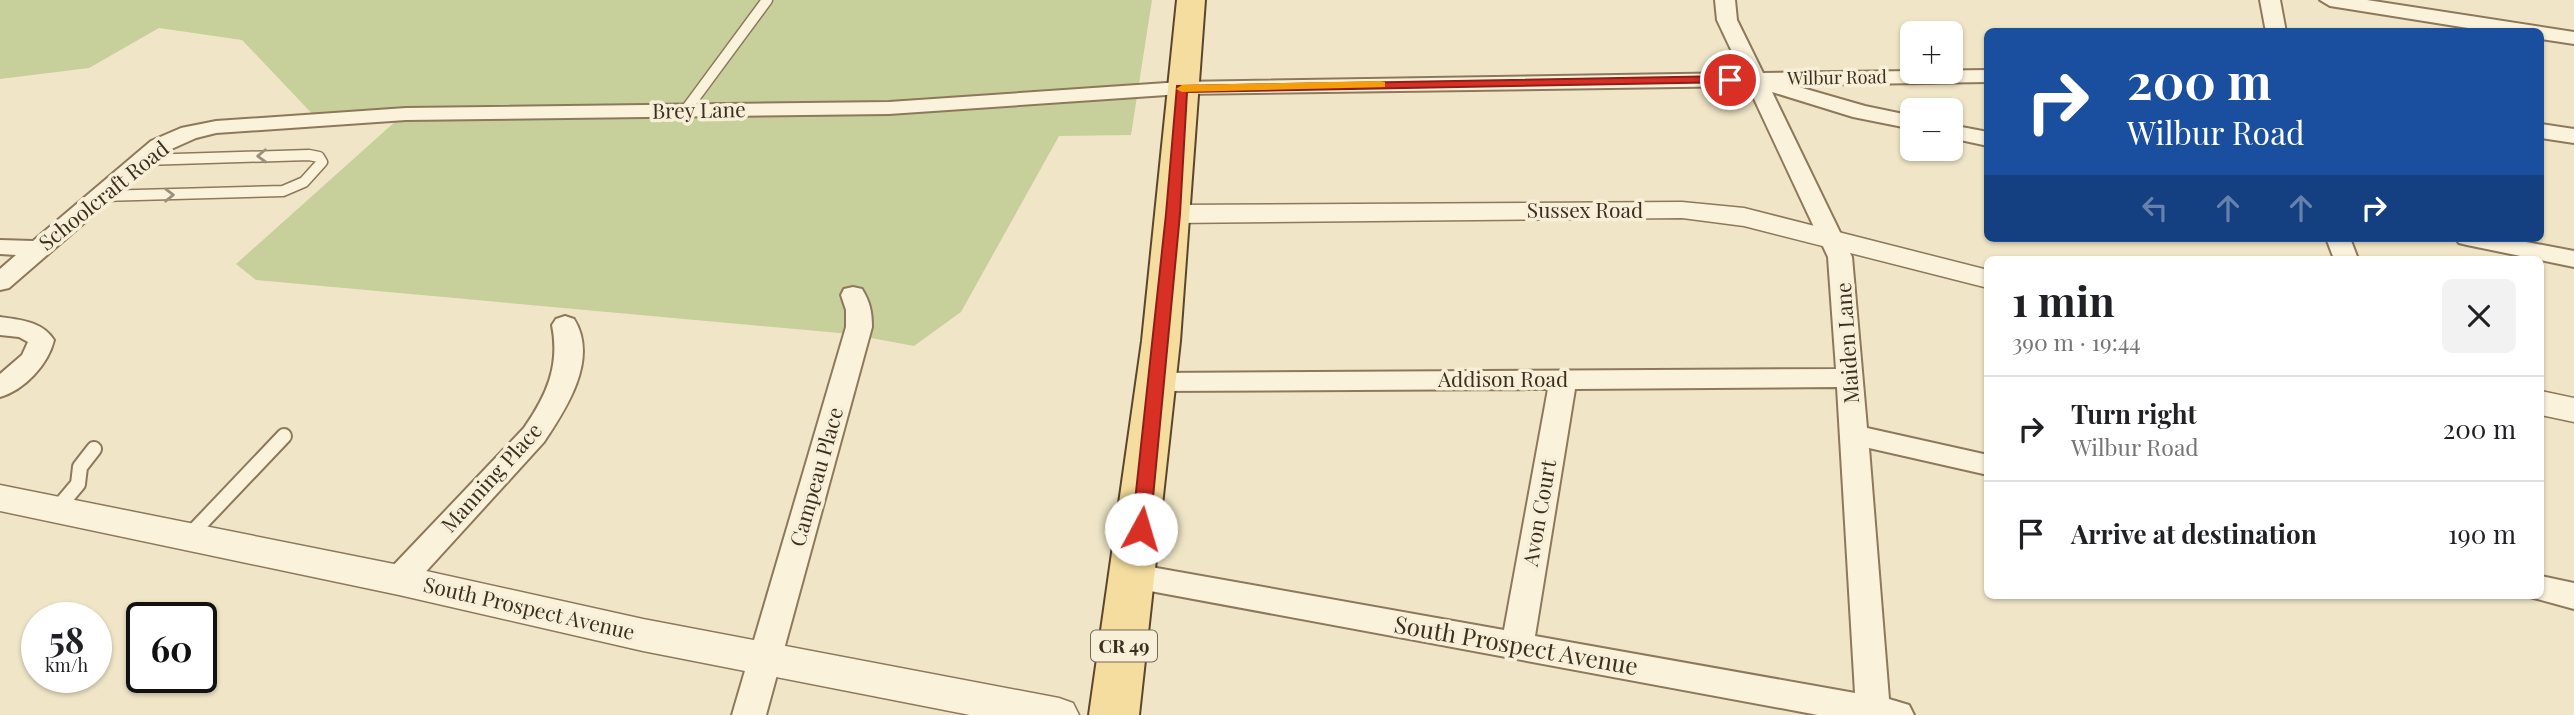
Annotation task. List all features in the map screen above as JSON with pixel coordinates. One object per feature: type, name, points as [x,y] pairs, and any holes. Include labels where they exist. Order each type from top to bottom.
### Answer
[{"type":"main road","name":"CR 49","points":[[1114,715],[1135,576],[1156,382],[1191,0]]},
{"type":"street","name":"Maiden Lane","points":[[1725,0],[1727,20],[1840,257],[1855,435],[1885,713]]},
{"type":"street","points":[[2270,0],[2275,28]]},
{"type":"street","points":[[2330,0],[2509,28]]},
{"type":"street","points":[[2544,33],[2574,38]]},
{"type":"street","name":"Wilbur Road","points":[[1181,89],[1984,76]]},
{"type":"street","points":[[1755,80],[1817,101],[1900,120]]},
{"type":"street","name":"Brey Lane","points":[[216,127],[406,114],[941,106],[1181,89]]},
{"type":"street","name":"Schoolcraft Road","points":[[0,282],[159,146],[189,133],[216,127]]},
{"type":"street","points":[[2544,131],[2574,136]]},
{"type":"street","points":[[1963,134],[1984,138]]},
{"type":"street","name":"Sussex Road","points":[[1173,214],[1682,210],[1744,217],[1984,278]]},
{"type":"street","points":[[2487,242],[2574,259]]},
{"type":"street","points":[[0,247],[38,250]]},
{"type":"street","name":"Campeau Place","points":[[749,715],[859,327],[859,310],[853,295]]},
{"type":"street","name":"Manning Place","points":[[399,580],[534,435],[552,410],[564,385],[569,360],[565,325]]},
{"type":"street","points":[[0,326],[25,328],[34,332],[41,340],[40,349],[32,360],[0,388]]},
{"type":"street","name":"Addison Road","points":[[1156,382],[1850,378]]},
{"type":"street","name":"Avon Court","points":[[1517,646],[1563,380]]},
{"type":"street","points":[[2544,404],[2574,410]]},
{"type":"street","points":[[1855,435],[1984,464]]},
{"type":"street","name":"South Prospect Avenue","points":[[0,498],[399,580],[643,635],[1059,715]]},
{"type":"street","name":"South Prospect Avenue","points":[[1135,576],[1885,713]]},
{"type":"street","points":[[2544,589],[2574,596]]},
{"type":"lane","points":[[685,111],[767,0]]},
{"type":"lane","points":[[101,196],[283,191],[304,182],[322,162],[319,157],[309,155],[144,160]]},
{"type":"lane","points":[[188,537],[284,436]]},
{"type":"lane","points":[[57,509],[78,484],[80,467],[94,449]]},
{"type":"green space","points":[[0,0],[1152,0],[1131,135],[1059,136],[961,312],[914,346],[850,334],[256,280],[236,264],[397,120],[319,121],[242,40],[159,28],[89,68],[0,79]]},
{"type":"slow traffic","points":[[1182,89],[1380,85]]},
{"type":"route","points":[[1141,529],[1173,214],[1181,89],[1730,80]]}]
